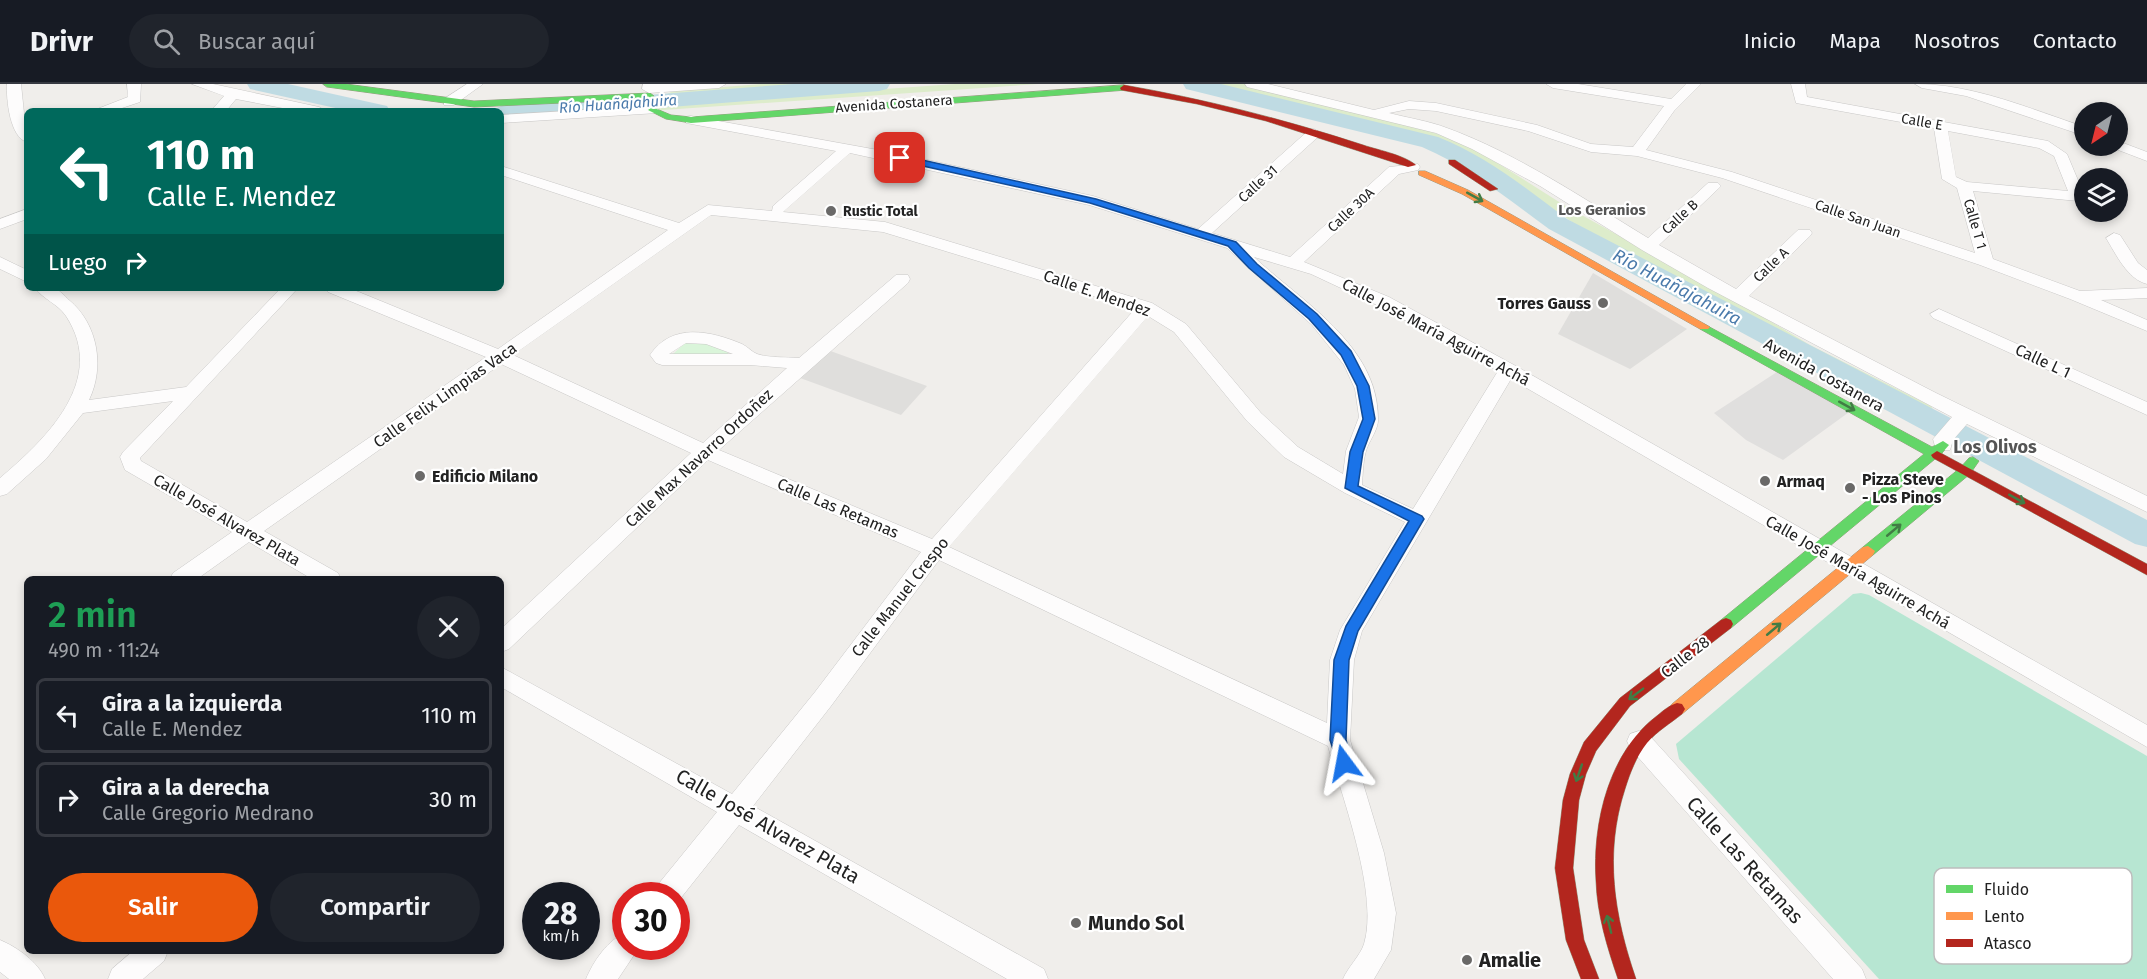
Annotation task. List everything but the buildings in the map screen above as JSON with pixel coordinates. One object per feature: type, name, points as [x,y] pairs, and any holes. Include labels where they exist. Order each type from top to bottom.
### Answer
[{"type":"main road","name":"Avenida Costanera","points":[[327,84],[454,99],[651,97],[679,111],[1074,84]]},
{"type":"main road","name":"Avenida Costanera","points":[[378,84],[454,99]]},
{"type":"main road","points":[[1141,84],[1390,143]]},
{"type":"main road","name":"Avenida Costanera","points":[[725,122],[1122,88],[1163,94],[1314,133],[1417,165],[1465,192],[1947,436]]},
{"type":"main road","name":"Calle José María Aguirre Achá","points":[[651,97],[669,117],[691,120]]},
{"type":"main road","points":[[725,122],[732,108]]},
{"type":"main road","name":"Avenida Costanera","points":[[1417,165],[1435,176],[1450,174],[1456,168],[1447,159],[1550,229],[1611,265],[1947,436],[1969,466],[2147,570]]},
{"type":"main road","name":"Calle 28","points":[[1627,979],[1615,949],[1602,898],[1601,853],[1614,789],[1639,741],[1714,656],[1817,549],[1947,436]]},
{"type":"main road","name":"Avenida Costanera","points":[[1969,466],[2147,555]]},
{"type":"main road","name":"Calle 28","points":[[1590,979],[1575,940],[1568,902],[1564,868],[1566,833],[1578,774],[1590,747],[1607,722],[1625,702],[1714,656],[1849,567],[1969,466]]},
{"type":"main road","points":[[1607,722],[1639,741]]},
{"type":"street","points":[[14,84],[12,102],[17,122],[24,132]]},
{"type":"street","points":[[108,108],[135,99],[134,84]]},
{"type":"street","points":[[200,84],[231,94],[303,108]]},
{"type":"street","points":[[454,99],[476,84]]},
{"type":"street","points":[[504,119],[651,97],[719,84]]},
{"type":"street","points":[[1252,84],[1441,130],[1528,171],[1648,247],[1738,297],[1947,436],[2147,505]]},
{"type":"street","points":[[1553,84],[1673,103]]},
{"type":"street","points":[[1637,152],[1673,103],[1694,84]]},
{"type":"street","name":"Calle E","points":[[1798,84],[1801,100],[2043,144],[2060,154],[2078,195],[1964,186]]},
{"type":"street","points":[[1922,84],[1969,93],[2074,128]]},
{"type":"street","points":[[221,108],[228,102],[231,94]]},
{"type":"street","name":"Calle San Juan","points":[[1374,112],[1409,105],[1436,107],[1532,128],[1591,148],[1637,152],[1727,175],[1986,262],[2076,295],[2147,326]]},
{"type":"street","name":"Calle José María Aguirre Achá","points":[[691,120],[725,122],[1093,201],[1294,262],[1383,301],[1508,369],[2147,738]]},
{"type":"street","points":[[1940,125],[1949,179],[1964,186]]},
{"type":"street","name":"Calle 31","points":[[1202,234],[1314,133]]},
{"type":"street","points":[[778,209],[846,148]]},
{"type":"street","points":[[2128,149],[2147,157]]},
{"type":"street","name":"Calle 30A","points":[[1294,262],[1394,170],[1417,165]]},
{"type":"street","points":[[504,171],[680,229]]},
{"type":"street","name":"Calle B","points":[[1648,247],[1713,186]]},
{"type":"street","name":"Calle T 1","points":[[1964,186],[1986,262]]},
{"type":"street","name":"Calle Felix Limpias Vaca","points":[[186,576],[502,357],[708,210]]},
{"type":"street","name":"Calle E. Mendez","points":[[708,210],[885,227],[1146,307],[1180,328],[1254,417],[1291,452],[1352,488],[1417,519]]},
{"type":"street","points":[[0,224],[24,215]]},
{"type":"street","name":"Calle A","points":[[1738,297],[1804,233]]},
{"type":"street","points":[[2114,238],[2121,251],[2147,279]]},
{"type":"street","points":[[1232,244],[1253,266],[1313,316],[1346,353],[1363,386],[1369,419],[1356,452],[1352,488]]},
{"type":"street","points":[[0,262],[23,274]]},
{"type":"street","points":[[0,282],[23,274]]},
{"type":"street","name":"Calle Max Navarro Ordoñez","points":[[504,640],[704,451],[801,364],[902,279]]},
{"type":"street","points":[[0,489],[42,453],[79,407],[88,372],[88,346],[73,313],[47,291]]},
{"type":"street","points":[[79,407],[192,392],[287,291]]},
{"type":"street","name":"Calle Las Retamas","points":[[341,291],[502,357],[704,451],[935,549],[1338,740]]},
{"type":"street","points":[[2076,295],[2147,293]]},
{"type":"street","name":"Calle Manuel Crespo","points":[[677,882],[823,699],[935,549],[1146,307]]},
{"type":"street","name":"Calle L 1","points":[[1939,314],[2147,409]]},
{"type":"street","points":[[750,360],[801,364]]},
{"type":"street","points":[[1357,979],[1377,950],[1382,913],[1371,853],[1338,740],[1342,660],[1351,630],[1508,369]]},
{"type":"street","name":"Calle José Alvarez Plata","points":[[192,392],[130,457],[132,465],[325,576]]},
{"type":"street","name":"Calle José Alvarez Plata","points":[[504,678],[1034,979]]},
{"type":"street","name":"Calle Las Retamas","points":[[1639,741],[1852,979]]},
{"type":"street","points":[[0,954],[31,979]]},
{"type":"street","points":[[122,979],[151,954]]},
{"type":"street","points":[[600,979],[615,960]]},
{"type":"shaded area","points":[[1593,273],[1687,329],[1630,369],[1558,334]]},
{"type":"shaded area","points":[[825,349],[927,386],[901,415],[792,375]]},
{"type":"shaded area","points":[[1780,370],[1852,410],[1783,460],[1746,440],[1714,413]]},
{"type":"green space","points":[[761,84],[847,84],[663,96],[673,91]]},
{"type":"green space","points":[[955,84],[1038,84],[649,111],[645,106]]},
{"type":"green space","points":[[1207,84],[1248,84],[1426,130],[1477,150],[1567,207],[1723,293],[1810,345],[1931,406],[1940,421],[1578,226],[1474,156],[1418,134]]},
{"type":"green space","points":[[700,338],[727,348],[728,354],[671,356],[687,341]]},
{"type":"green space","points":[[1853,594],[1869,595],[2147,756],[2147,979],[1879,979],[1679,759],[1676,744]]},
{"type":"waterway","name":"Río Huañajahuira","points":[[258,84],[366,108]]},
{"type":"waterway","name":"Río Huañajahuira","points":[[504,113],[879,84]]},
{"type":"waterway","name":"Río Huañajahuira","points":[[1194,84],[1430,142],[1448,149],[1497,178],[1558,224],[2147,535]]},
{"type":"traffic: fast","points":[[327,84],[474,104],[650,96]]},
{"type":"traffic: fast","points":[[652,110],[669,117],[691,120],[1124,88]]},
{"type":"traffic: fast","points":[[1704,327],[1937,455]]},
{"type":"traffic: fast","points":[[1726,624],[1943,445]]},
{"type":"traffic: fast","points":[[1868,551],[1965,471],[1973,461]]},
{"type":"traffic: slow","points":[[1422,173],[1465,192],[1704,327]]},
{"type":"traffic: slow","points":[[1677,709],[1868,551]]},
{"type":"traffic: jam","points":[[1124,88],[1197,101],[1269,119],[1411,165]]},
{"type":"traffic: jam","points":[[1452,162],[1493,189]]},
{"type":"traffic: jam","points":[[1937,455],[2147,570]]},
{"type":"traffic: jam","points":[[1590,979],[1575,940],[1564,868],[1571,800],[1578,774],[1590,747],[1625,702],[1726,624]]},
{"type":"traffic: jam","points":[[1627,979],[1607,906],[1604,881],[1606,833],[1619,783],[1633,751],[1647,733],[1677,709]]},
{"type":"place","name":"Rustic Total","points":[[831,211]]},
{"type":"place","name":"Torres Gauss","points":[[1603,303]]},
{"type":"place","name":"Edificio Milano","points":[[420,476]]},
{"type":"place","name":"Armaq","points":[[1765,481]]},
{"type":"place","name":"Pizza Steve - Los Pinos","points":[[1850,488]]},
{"type":"place","name":"Mundo Sol","points":[[1076,923]]},
{"type":"place","name":"Amalie","points":[[1467,960]]},
{"type":"district","name":"Los Geranios","points":[[1602,210]]},
{"type":"district","name":"Los Olivos","points":[[1995,447]]},
{"type":"route","points":[[900,158],[1093,201],[1138,213],[1232,244],[1253,266],[1313,316],[1346,353],[1363,386],[1369,419],[1356,452],[1352,488],[1417,519],[1351,630],[1342,660],[1338,740],[1344,763]]}]
